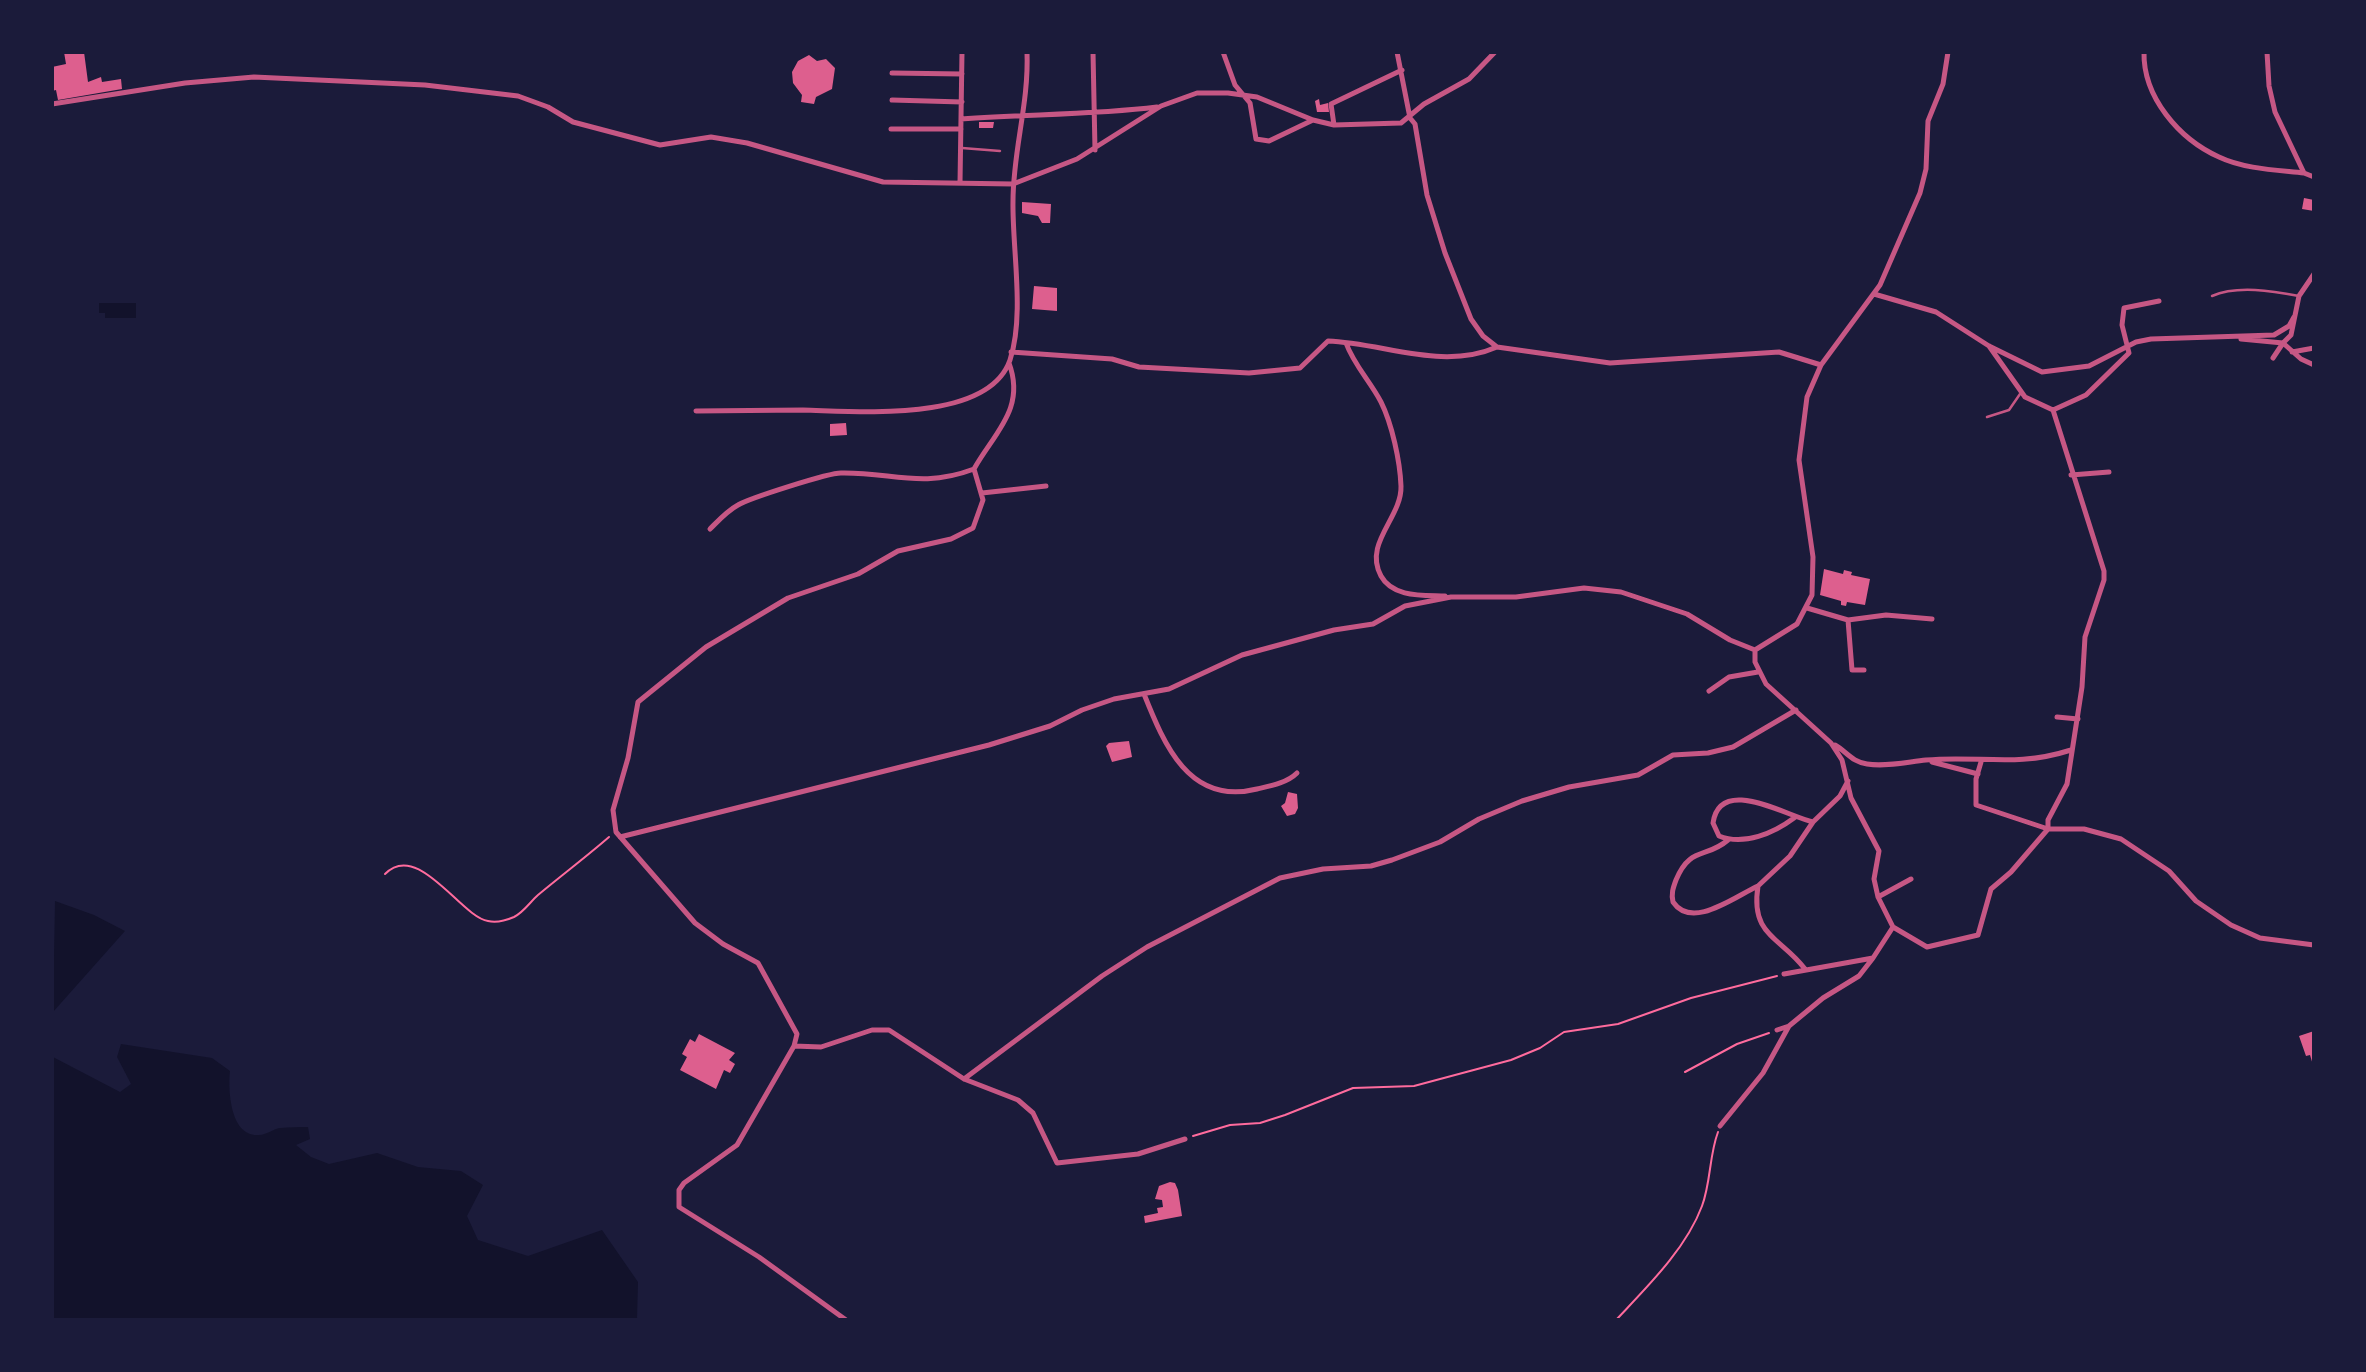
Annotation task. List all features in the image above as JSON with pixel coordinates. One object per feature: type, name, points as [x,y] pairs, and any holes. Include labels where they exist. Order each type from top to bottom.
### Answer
[{"type":"street","points":[[960,183],[962,52]]},
{"type":"street","points":[[710,529],[729,510],[745,501],[837,473],[921,480],[941,479],[974,468],[995,442],[1008,417],[1013,385],[1009,363],[1016,290],[1013,184],[1026,113],[1027,52]]},
{"type":"street","points":[[1093,52],[1095,150]]},
{"type":"street","points":[[1223,52],[1240,94],[1250,103],[1254,136],[1259,141],[1269,141],[1313,120]]},
{"type":"street","points":[[1397,52],[1410,117],[1415,124],[1427,195],[1444,253],[1471,319],[1483,336],[1497,347]]},
{"type":"street","points":[[961,119],[1026,113],[1093,114],[1161,106],[1197,93],[1240,94],[1334,125],[1401,123],[1424,104],[1469,79],[1495,52]]},
{"type":"street","points":[[1755,650],[1764,642],[1788,631],[1807,608],[1812,595],[1813,557],[1801,492],[1800,438],[1807,397],[1821,365],[1874,294],[1920,194],[1926,169],[1928,121],[1943,84],[1948,52]]},
{"type":"street","points":[[2144,52],[2152,94],[2181,130],[2206,150],[2231,161],[2314,177]]},
{"type":"street","points":[[2267,52],[2269,86],[2275,112],[2304,173]]},
{"type":"street","points":[[1334,125],[1331,104],[1402,70]]},
{"type":"street","points":[[892,73],[962,74]]},
{"type":"street","points":[[52,104],[185,83],[254,77],[425,85],[518,96],[548,107],[573,122],[660,145],[711,137],[747,143],[883,182],[1013,184],[1095,150],[1161,106]]},
{"type":"street","points":[[892,100],[962,102]]},
{"type":"street","points":[[891,129],[961,129]]},
{"type":"street","points":[[2273,358],[2291,335],[2299,296],[2314,274]]},
{"type":"street","points":[[1874,294],[1936,312],[1989,346],[2042,372],[2089,366],[2129,346],[2151,339],[2274,335],[2289,326],[2294,317]]},
{"type":"street","points":[[1989,346],[2025,397],[2053,410],[2086,395],[2129,353],[2122,325],[2122,311],[2159,301]]},
{"type":"street","points":[[2224,335],[2283,343],[2292,352],[2314,365]]},
{"type":"street","points":[[1011,352],[1112,359],[1158,368],[1249,373],[1300,368],[1328,341],[1429,356],[1481,353],[1497,347],[1610,363],[1779,352],[1821,365]]},
{"type":"street","points":[[1346,342],[1352,358],[1384,410],[1398,468],[1399,497],[1377,548],[1379,570],[1388,584],[1403,593],[1451,597],[1516,597],[1584,588],[1621,592],[1687,614],[1730,640],[1755,650]]},
{"type":"street","points":[[2292,352],[2314,348]]},
{"type":"street","points":[[696,411],[921,410],[963,400],[996,379],[1009,363]]},
{"type":"street","points":[[1832,744],[1845,767],[1859,816],[1879,851],[1874,879],[1878,897],[1893,927],[1927,947],[1978,936],[1991,889],[2011,872],[2048,829],[2048,820],[2067,784],[2078,719],[2085,637],[2102,591],[2104,571],[2071,475],[2053,410]]},
{"type":"street","points":[[846,1320],[759,1256],[679,1207],[678,1200],[684,1183],[737,1145],[794,1045],[797,1034],[758,963],[723,944],[695,923],[618,835],[613,810],[628,758],[636,708],[642,697],[719,638],[788,598],[858,574],[898,551],[968,533],[979,519],[982,493],[974,468]]},
{"type":"street","points":[[2071,475],[2109,472]]},
{"type":"street","points":[[982,493],[1046,485]]},
{"type":"street","points":[[618,835],[989,745],[1050,726],[1101,704],[1177,685],[1242,655],[1334,630],[1373,624],[1405,606],[1451,597]]},
{"type":"street","points":[[1807,608],[1848,620],[1880,615],[1932,619]]},
{"type":"street","points":[[1848,620],[1852,670],[1864,670]]},
{"type":"street","points":[[1755,650],[1758,672],[1776,694],[1855,761],[1869,765],[1926,760],[1981,762],[2042,759],[2071,750]]},
{"type":"street","points":[[1709,691],[1729,677],[1758,672]]},
{"type":"street","points":[[1144,694],[1163,741],[1176,762],[1200,781],[1220,789],[1245,792],[1287,780],[1297,774]]},
{"type":"street","points":[[964,1079],[1091,983],[1147,947],[1280,878],[1323,869],[1371,866],[1392,860],[1440,842],[1490,814],[1533,797],[1638,775],[1673,755],[1708,753],[1732,747],[1796,710]]},
{"type":"street","points":[[2057,717],[2078,719]]},
{"type":"street","points":[[1926,760],[1978,774]]},
{"type":"street","points":[[1981,762],[1976,806],[2048,829],[2071,827],[2121,839],[2169,871],[2196,901],[2231,925],[2260,938],[2314,945]]},
{"type":"street","points":[[1794,818],[1769,834],[1728,840],[1716,850],[1700,851],[1685,861],[1673,887],[1673,902],[1684,913],[1696,915],[1758,886],[1790,856],[1813,822],[1840,796],[1848,781]]},
{"type":"street","points":[[1728,840],[1719,836],[1713,823],[1714,815],[1725,801],[1753,802],[1794,818],[1813,822]]},
{"type":"street","points":[[1878,897],[1911,879]]},
{"type":"street","points":[[1758,886],[1756,909],[1765,932],[1805,969]]},
{"type":"street","points":[[1777,1030],[1789,1026],[1823,998],[1858,976],[1893,927]]},
{"type":"street","points":[[1784,974],[1873,958]]},
{"type":"street","points":[[1720,1126],[1763,1073],[1789,1026]]},
{"type":"street","points":[[794,1045],[821,1047],[872,1030],[889,1030],[964,1079],[1018,1100],[1033,1114],[1057,1163],[1138,1154],[1185,1139]]},
{"type":"lane","points":[[961,148],[1000,151]]},
{"type":"lane","points":[[2212,296],[2227,290],[2274,291],[2299,296]]},
{"type":"lane","points":[[1987,417],[2009,410],[2022,392]]},
{"type":"path","points":[[385,874],[398,867],[422,871],[443,886],[467,911],[481,920],[498,921],[522,912],[618,835]]},
{"type":"path","points":[[1185,1139],[1230,1125],[1260,1123],[1353,1088],[1414,1086],[1511,1059],[1539,1048],[1564,1032],[1618,1024],[1691,998],[1784,974]]},
{"type":"path","points":[[1685,1072],[1737,1044],[1777,1030]]},
{"type":"path","points":[[1616,1320],[1669,1260],[1694,1223],[1706,1193],[1711,1150],[1720,1126]]},
{"type":"shaded area","points":[[99,303],[136,303],[136,318],[105,318],[105,313],[99,313]]},
{"type":"shaded area","points":[[55,901],[94,915],[125,931],[53,1012]]},
{"type":"shaded area","points":[[121,1044],[212,1058],[230,1071],[233,1111],[242,1129],[249,1134],[259,1135],[280,1128],[308,1127],[310,1139],[296,1145],[311,1157],[329,1164],[377,1153],[418,1167],[461,1171],[483,1185],[467,1216],[478,1240],[528,1256],[602,1230],[638,1282],[637,1319],[53,1319],[53,1057],[120,1092],[131,1084],[117,1057]]},
{"type":"building","points":[[64,52],[84,52],[88,82],[101,77],[102,82],[121,79],[122,89],[58,100],[56,90],[52,91],[52,67],[66,64]]},
{"type":"building","points":[[809,55],[817,61],[826,59],[835,68],[832,89],[816,97],[814,104],[801,102],[802,95],[793,83],[792,72],[798,61]]},
{"type":"building","points":[[1319,99],[1320,105],[1328,103],[1329,112],[1317,112],[1315,101]]},
{"type":"building","points":[[979,122],[994,122],[993,128],[979,128]]},
{"type":"building","points":[[2304,198],[2314,200],[2314,211],[2302,209]]},
{"type":"building","points":[[1022,202],[1051,204],[1050,223],[1042,223],[1038,216],[1022,213]]},
{"type":"building","points":[[1034,286],[1057,288],[1057,311],[1032,309]]},
{"type":"building","points":[[846,423],[847,435],[830,436],[830,424]]},
{"type":"building","points":[[1824,569],[1843,574],[1844,570],[1852,572],[1851,575],[1870,579],[1865,605],[1847,602],[1846,606],[1841,605],[1841,601],[1820,595]]},
{"type":"building","points":[[1129,741],[1132,757],[1112,762],[1106,746],[1109,743]]},
{"type":"building","points":[[1288,792],[1297,794],[1298,808],[1295,814],[1287,816],[1281,806],[1285,803]]},
{"type":"building","points":[[2314,1031],[2313,1065],[2310,1055],[2306,1056],[2299,1036]]},
{"type":"building","points":[[699,1034],[735,1053],[729,1060],[735,1064],[730,1073],[724,1070],[716,1089],[680,1070],[687,1057],[682,1054],[690,1039],[695,1042]]},
{"type":"building","points":[[1175,1183],[1178,1190],[1182,1216],[1145,1223],[1144,1216],[1158,1213],[1157,1208],[1163,1207],[1162,1200],[1155,1199],[1159,1186]]}]
